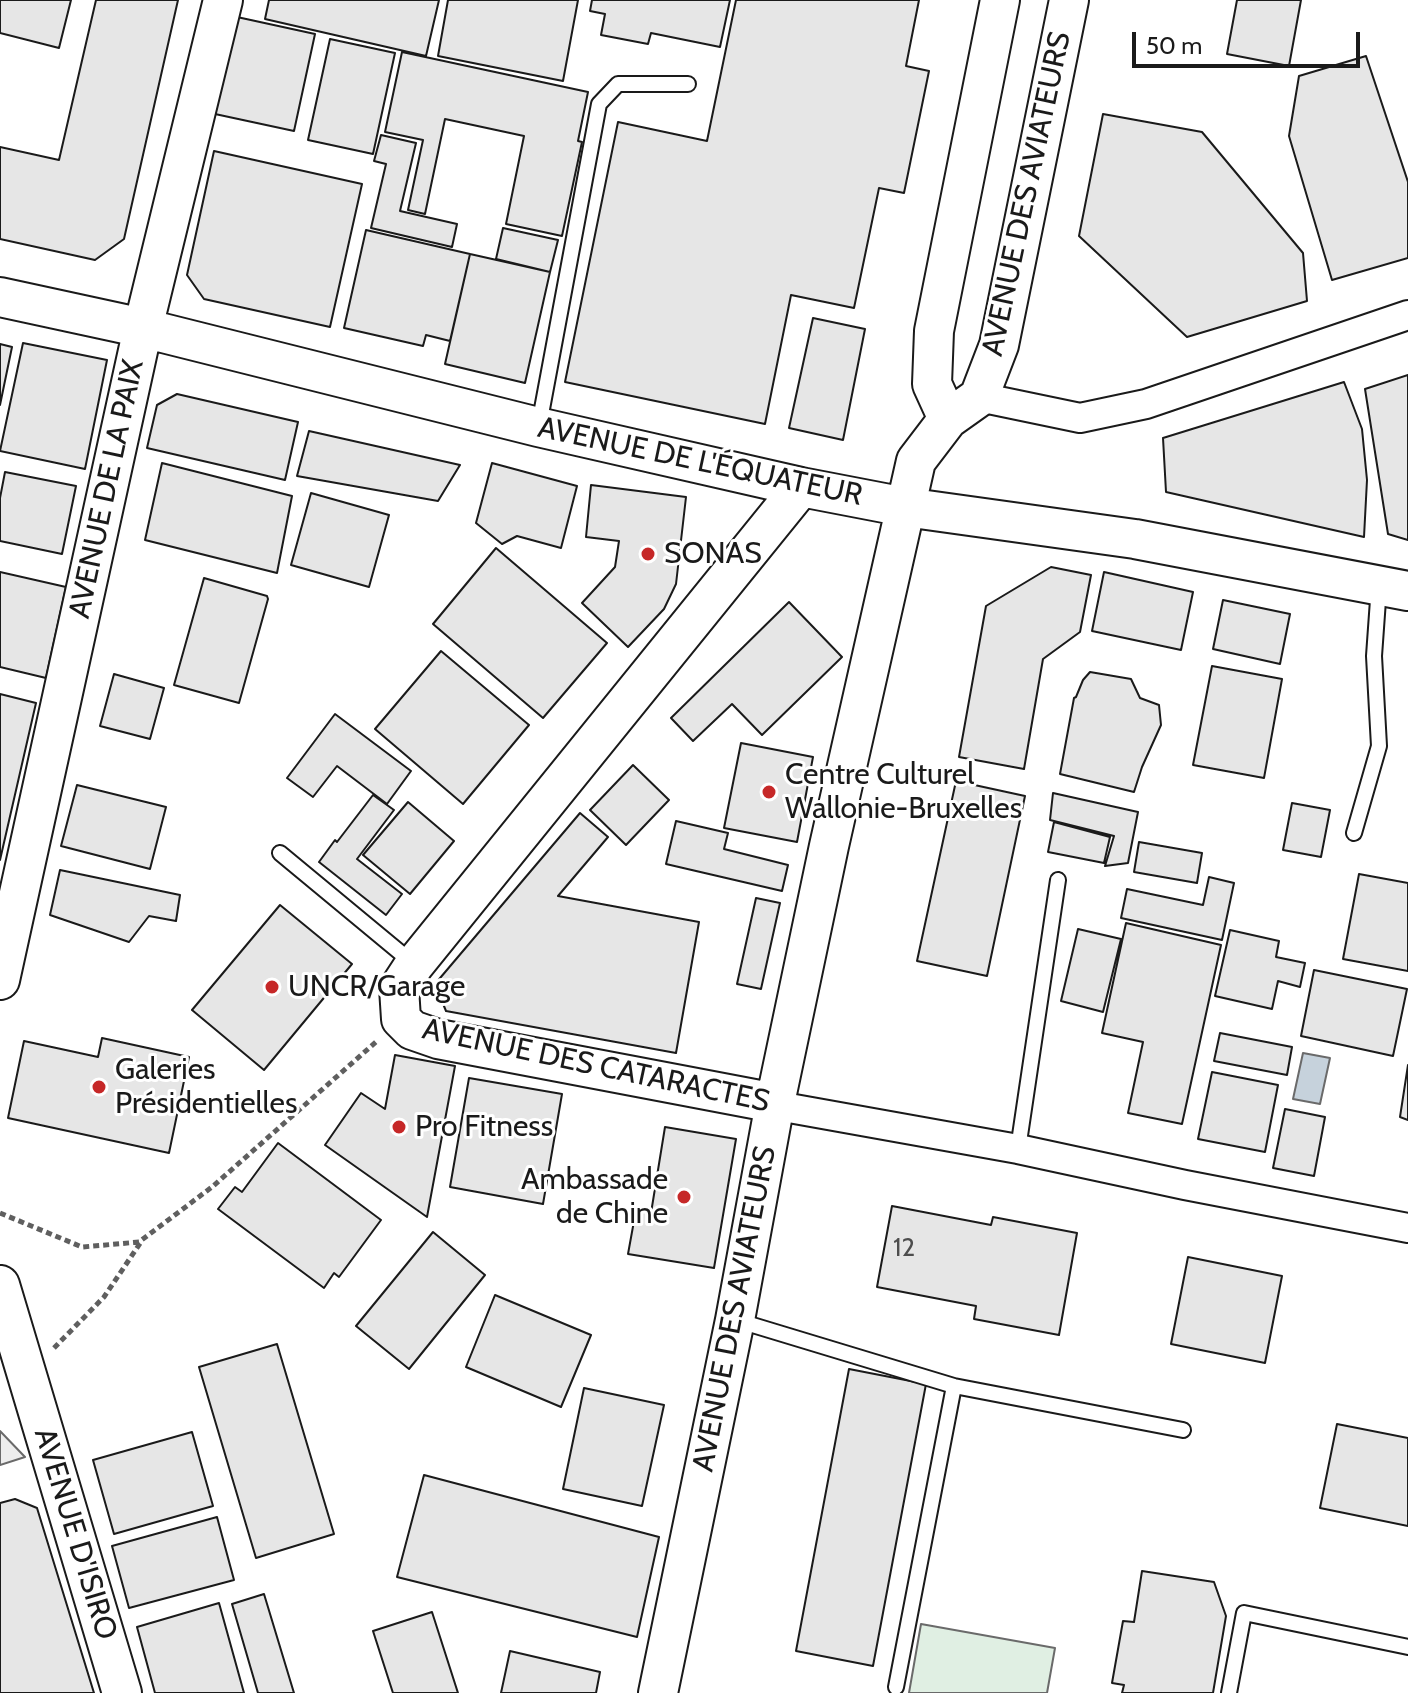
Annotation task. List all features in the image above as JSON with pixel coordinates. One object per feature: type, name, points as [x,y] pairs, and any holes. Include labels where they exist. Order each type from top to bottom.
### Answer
[{"type":"street","name":"AVENUE DE LA PAIX","points":[[2,960],[143,328],[223,0]]},
{"type":"street","name":"AVENUE DES AVIATEURS","points":[[948,419],[932,384],[934,331],[1000,0]]},
{"type":"street","name":"AVENUE DES AVIATEURS","points":[[658,1693],[735,1320],[775,1103],[916,461],[948,419],[979,397],[999,345],[1069,0]]},
{"type":"street","name":"AVENUE DE L'ÉQUATEUR","points":[[0,297],[143,328],[538,427],[801,487],[905,507],[1135,539],[1394,588]]},
{"type":"street","points":[[979,397],[1080,418],[1146,404],[1408,315]]},
{"type":"street","name":"AVENUE DES CATARACTES","points":[[801,487],[414,965],[399,988],[401,1019],[412,1030],[438,1039],[1018,1149],[1408,1228]]},
{"type":"street","name":"AVENUE D'ISIRO","points":[[0,1285],[14,1379],[122,1693]]},
{"type":"lane","points":[[538,427],[599,104],[618,84],[688,84]]},
{"type":"lane","points":[[1354,833],[1379,746],[1374,656],[1394,588]]},
{"type":"lane","points":[[280,853],[414,965]]},
{"type":"lane","points":[[1018,1149],[1058,880]]},
{"type":"lane","points":[[735,1320],[954,1386],[1183,1430]]},
{"type":"lane","points":[[896,1687],[954,1386]]},
{"type":"lane","points":[[1229,1693],[1244,1613],[1408,1647]]},
{"type":"path","points":[[0,1213],[82,1247],[139,1242],[212,1187],[401,1019]]},
{"type":"path","points":[[14,1379],[104,1297],[143,1238]]},
{"type":"green space","points":[[921,1624],[1055,1648],[1047,1693],[909,1693]]},
{"type":"shaded area","points":[[1303,1053],[1330,1058],[1320,1104],[1293,1099]]},
{"type":"shaded area","points":[[0,1431],[25,1457],[0,1465]]},
{"type":"building","points":[[0,0],[71,0],[59,48],[0,33]]},
{"type":"building","points":[[96,0],[178,0],[124,239],[95,260],[0,239],[0,147],[59,160]]},
{"type":"building","points":[[269,0],[439,0],[426,56],[265,19]]},
{"type":"building","points":[[448,0],[578,0],[563,81],[438,56]]},
{"type":"building","points":[[592,0],[730,0],[720,47],[651,33],[648,44],[601,35],[605,14],[590,11]]},
{"type":"building","points":[[736,0],[919,0],[906,66],[929,71],[904,193],[879,188],[854,308],[791,295],[765,424],[565,382],[618,122],[707,141]]},
{"type":"building","points":[[1237,0],[1301,0],[1289,66],[1227,54]]},
{"type":"building","points":[[237,17],[315,34],[294,131],[215,114]]},
{"type":"building","points":[[330,39],[395,53],[373,154],[308,140]]},
{"type":"building","points":[[402,52],[588,92],[578,141],[582,142],[562,236],[506,224],[524,136],[445,119],[425,214],[408,210],[423,140],[385,132]]},
{"type":"building","points":[[1366,56],[1408,182],[1408,258],[1332,280],[1289,136],[1299,76]]},
{"type":"building","points":[[1103,114],[1202,132],[1303,253],[1307,301],[1187,337],[1079,236]]},
{"type":"building","points":[[381,135],[416,143],[400,211],[457,224],[452,247],[371,228],[386,164],[374,161]]},
{"type":"building","points":[[214,151],[362,184],[330,327],[204,299],[187,275]]},
{"type":"building","points":[[503,228],[558,240],[550,272],[496,259]]},
{"type":"building","points":[[366,230],[470,254],[450,341],[426,335],[423,346],[344,328]]},
{"type":"building","points":[[470,254],[550,272],[525,383],[445,364]]},
{"type":"building","points":[[813,318],[865,329],[843,440],[789,428]]},
{"type":"building","points":[[23,343],[107,360],[85,469],[0,451]]},
{"type":"building","points":[[0,344],[12,347],[0,405]]},
{"type":"building","points":[[1408,375],[1408,540],[1388,534],[1365,389]]},
{"type":"building","points":[[1344,382],[1362,429],[1367,480],[1364,537],[1166,492],[1163,438]]},
{"type":"building","points":[[177,394],[298,422],[285,480],[147,448],[157,405]]},
{"type":"building","points":[[309,431],[460,465],[438,501],[297,476]]},
{"type":"building","points":[[162,463],[292,496],[277,573],[145,540]]},
{"type":"building","points":[[492,463],[577,486],[561,548],[517,536],[502,544],[476,523]]},
{"type":"building","points":[[5,472],[76,486],[62,554],[0,541],[0,498]]},
{"type":"building","name":"SONAS","points":[[591,485],[686,497],[676,584],[664,609],[628,647],[582,603],[615,567],[619,541],[586,537]]},
{"type":"building","points":[[311,493],[389,515],[369,587],[291,565]]},
{"type":"building","points":[[496,548],[607,643],[543,718],[433,624]]},
{"type":"building","points":[[1051,567],[1091,575],[1080,632],[1043,659],[1024,769],[959,757],[986,606]]},
{"type":"building","points":[[0,572],[66,587],[46,678],[0,667]]},
{"type":"building","points":[[1104,572],[1193,592],[1181,650],[1092,631]]},
{"type":"building","points":[[204,578],[267,596],[268,599],[239,703],[174,685]]},
{"type":"building","points":[[1223,600],[1290,614],[1280,664],[1213,649]]},
{"type":"building","points":[[789,602],[842,657],[762,735],[732,704],[693,741],[671,718]]},
{"type":"building","points":[[441,651],[529,725],[463,804],[375,729]]},
{"type":"building","points":[[1212,666],[1282,679],[1264,778],[1193,765]]},
{"type":"building","points":[[1090,672],[1131,679],[1140,698],[1159,705],[1161,725],[1134,792],[1060,774],[1074,698]]},
{"type":"building","points":[[114,674],[164,688],[150,739],[100,726]]},
{"type":"building","points":[[0,694],[36,703],[0,860]]},
{"type":"building","points":[[335,714],[411,771],[387,804],[337,766],[313,797],[287,778]]},
{"type":"building","name":"Centre Culturel Wallonie-Bruxelles","points":[[741,743],[813,757],[797,842],[724,828]]},
{"type":"building","points":[[633,765],[669,800],[626,845],[590,810]]},
{"type":"building","points":[[956,781],[1025,796],[987,976],[917,961]]},
{"type":"building","points":[[77,785],[166,807],[150,869],[61,846]]},
{"type":"building","points":[[1053,793],[1138,812],[1128,863],[1105,866],[1114,836],[1050,820]]},
{"type":"building","points":[[373,795],[394,810],[357,859],[402,894],[386,915],[319,862]]},
{"type":"building","points":[[408,802],[454,841],[410,894],[363,855]]},
{"type":"building","points":[[1292,803],[1330,810],[1321,857],[1283,850]]},
{"type":"building","points":[[580,813],[608,837],[558,896],[699,922],[676,1053],[446,1011],[435,984]]},
{"type":"building","points":[[676,821],[728,833],[724,849],[788,865],[782,891],[666,864]]},
{"type":"building","points":[[1054,822],[1110,837],[1104,863],[1048,852]]},
{"type":"building","points":[[1139,842],[1202,853],[1197,883],[1134,872]]},
{"type":"building","points":[[60,870],[180,895],[176,921],[149,916],[129,942],[50,915]]},
{"type":"building","points":[[1359,874],[1408,883],[1408,971],[1343,959]]},
{"type":"building","points":[[1209,877],[1234,883],[1222,940],[1121,918],[1127,889],[1203,905]]},
{"type":"building","points":[[756,898],[780,903],[761,989],[737,984]]},
{"type":"building","name":"UNCR/Garage","points":[[280,905],[352,964],[264,1070],[192,1010]]},
{"type":"building","points":[[1126,923],[1221,945],[1182,1124],[1128,1113],[1143,1042],[1102,1033]]},
{"type":"building","points":[[1078,929],[1121,939],[1103,1012],[1061,1001]]},
{"type":"building","points":[[1230,930],[1279,941],[1276,957],[1305,963],[1300,987],[1278,981],[1272,1009],[1215,996]]},
{"type":"building","points":[[1314,970],[1407,989],[1393,1056],[1301,1036]]},
{"type":"building","points":[[1220,1033],[1292,1047],[1287,1075],[1214,1061]]},
{"type":"building","name":"Galeries Présidentielles","points":[[102,1038],[189,1057],[169,1153],[8,1118],[24,1041],[98,1057]]},
{"type":"building","points":[[395,1055],[455,1066],[427,1217],[325,1145],[361,1093],[385,1109]]},
{"type":"building","points":[[1408,1065],[1408,1120],[1400,1117]]},
{"type":"building","points":[[1212,1072],[1278,1085],[1265,1152],[1198,1139]]},
{"type":"building","points":[[469,1078],[562,1094],[543,1204],[450,1187]]},
{"type":"building","points":[[1285,1109],[1325,1117],[1314,1176],[1273,1168]]},
{"type":"building","points":[[665,1127],[736,1139],[714,1268],[628,1254],[636,1210],[651,1213]]},
{"type":"building","points":[[278,1143],[381,1220],[339,1277],[334,1273],[324,1288],[218,1209],[235,1187],[242,1192]]},
{"type":"building","points":[[892,1206],[991,1225],[993,1217],[1077,1233],[1059,1335],[974,1319],[976,1306],[877,1287]]},
{"type":"building","points":[[433,1232],[485,1275],[409,1369],[356,1326]]},
{"type":"building","points":[[1188,1257],[1282,1276],[1265,1363],[1171,1344]]},
{"type":"building","points":[[495,1295],[591,1335],[561,1407],[466,1367]]},
{"type":"building","points":[[277,1344],[334,1534],[256,1558],[199,1367]]},
{"type":"building","points":[[849,1369],[926,1384],[873,1666],[796,1651]]},
{"type":"building","points":[[584,1388],[664,1405],[642,1506],[563,1489]]},
{"type":"building","points":[[1337,1424],[1408,1438],[1408,1526],[1320,1508]]},
{"type":"building","points":[[192,1432],[213,1506],[114,1534],[93,1460]]},
{"type":"building","points":[[424,1475],[659,1537],[637,1637],[397,1577]]},
{"type":"building","points":[[15,1499],[37,1508],[94,1693],[0,1693],[0,1503]]},
{"type":"building","points":[[217,1517],[234,1580],[129,1608],[112,1546]]},
{"type":"building","points":[[1142,1571],[1214,1582],[1226,1616],[1213,1693],[1122,1693],[1124,1685],[1112,1683],[1123,1621],[1134,1622]]},
{"type":"building","points":[[264,1594],[294,1693],[258,1693],[232,1604]]},
{"type":"building","points":[[219,1603],[244,1693],[155,1693],[137,1627]]},
{"type":"building","points":[[432,1612],[458,1693],[393,1693],[373,1631]]},
{"type":"building","points":[[510,1651],[600,1672],[596,1693],[501,1693]]},
{"type":"place","name":"SONAS","points":[[648,554]]},
{"type":"place","name":"Centre Culturel Wallonie-Bruxelles","points":[[769,792]]},
{"type":"place","name":"UNCR/Garage","points":[[272,987]]},
{"type":"place","name":"Galeries Présidentielles","points":[[99,1087]]},
{"type":"place","name":"Pro Fitness","points":[[399,1127]]},
{"type":"place","name":"Ambassade de Chine","points":[[684,1197]]}]
